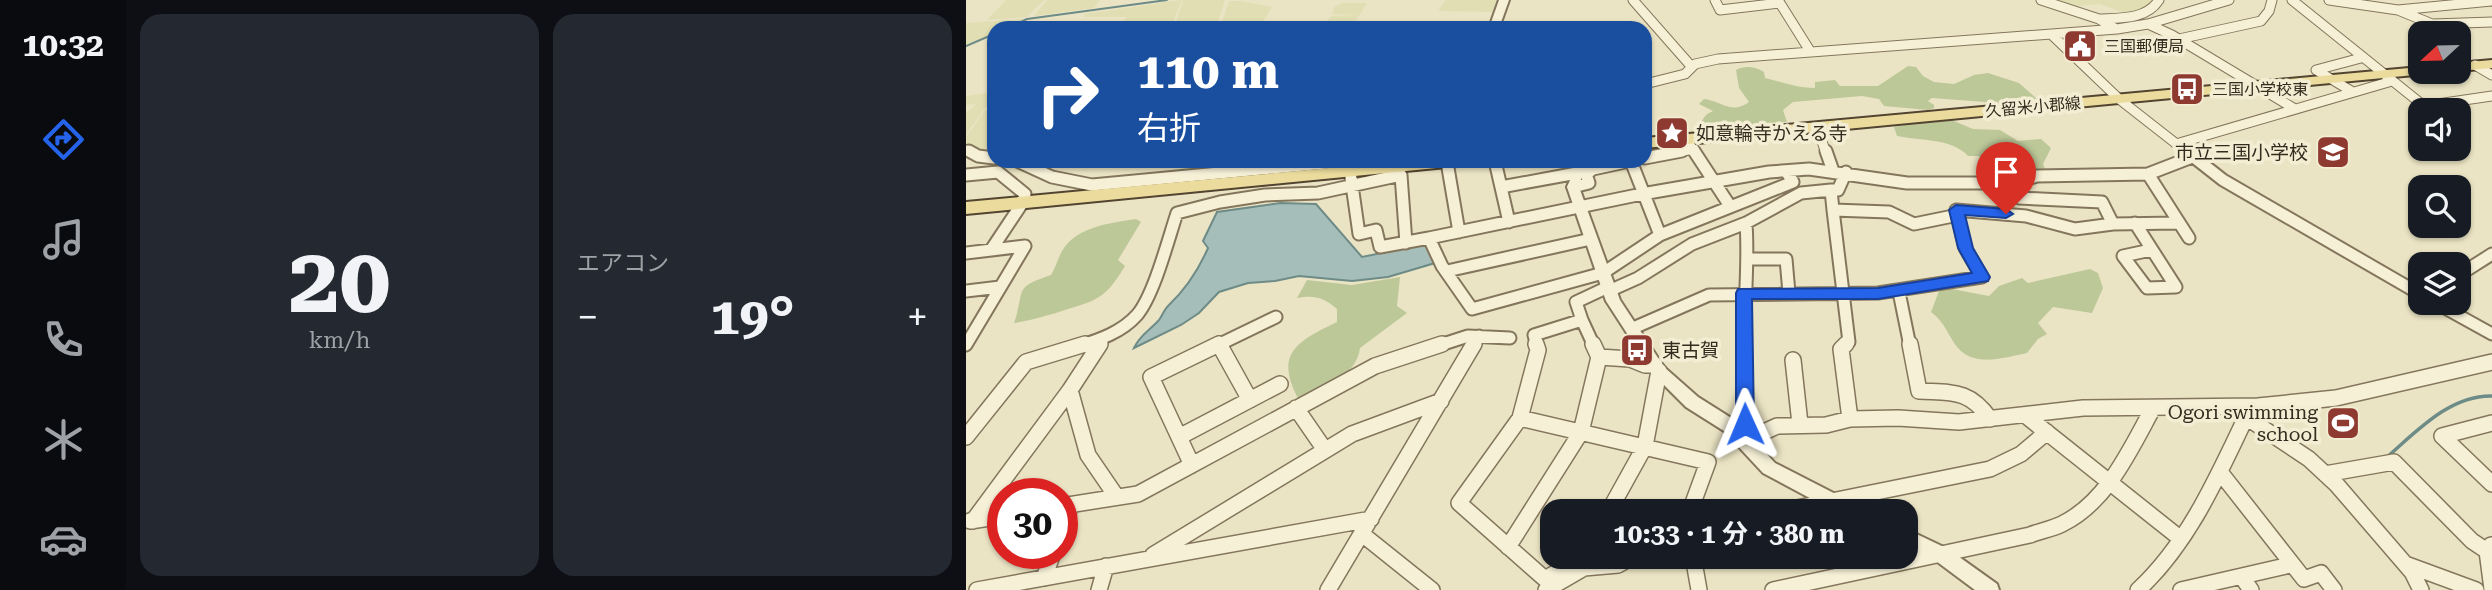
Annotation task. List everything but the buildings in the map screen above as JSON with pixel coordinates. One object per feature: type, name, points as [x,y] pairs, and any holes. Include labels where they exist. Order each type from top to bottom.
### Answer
[{"type":"main road","points":[[2471,66],[2492,64]]},
{"type":"main road","name":"久留米小郡線","points":[[1652,143],[1690,144],[1817,127],[2331,79],[2387,78],[2408,74]]},
{"type":"main road","points":[[966,208],[1374,168]]},
{"type":"street","points":[[1496,21],[1504,0]]},
{"type":"street","points":[[1633,0],[1651,21]]},
{"type":"street","points":[[1715,0],[1720,10],[1779,1],[1810,51]]},
{"type":"street","points":[[2041,0],[2099,19],[2117,29]]},
{"type":"street","points":[[2099,19],[2141,15],[2157,6],[2159,0]]},
{"type":"street","points":[[1652,82],[1685,74],[1690,66],[1718,59],[2117,29],[2148,24],[2229,0]]},
{"type":"street","points":[[2179,39],[2262,21],[2273,0]]},
{"type":"street","points":[[2292,0],[2424,106],[2492,96]]},
{"type":"street","points":[[2329,0],[2395,9],[2490,1]]},
{"type":"street","points":[[2360,0],[2395,9],[2432,24],[2492,22]]},
{"type":"street","points":[[1652,22],[1690,66]]},
{"type":"street","points":[[2148,24],[2179,39],[2295,109]]},
{"type":"street","points":[[2052,35],[2119,99],[2223,180],[2408,287]]},
{"type":"street","points":[[2353,92],[2316,70],[2361,58]]},
{"type":"street","points":[[2475,65],[2492,75]]},
{"type":"street","points":[[2176,144],[2353,92],[2387,78]]},
{"type":"street","points":[[1817,127],[1833,171]]},
{"type":"street","points":[[1652,156],[1690,144],[1730,206]]},
{"type":"street","points":[[966,150],[987,158]]},
{"type":"street","points":[[1350,172],[1359,233],[1376,230],[1380,247],[1715,180],[1786,171],[1846,172],[1907,183],[2013,183],[2037,176],[2148,174],[2192,157]]},
{"type":"street","points":[[1037,168],[1052,177],[1092,185],[1350,172],[1401,175],[1406,243]]},
{"type":"street","points":[[1448,168],[1459,232]]},
{"type":"street","points":[[1497,168],[1509,222]]},
{"type":"street","points":[[1575,180],[1590,168]]},
{"type":"street","points":[[1501,187],[1575,180],[1590,183],[1586,174],[1598,168]]},
{"type":"street","points":[[1633,168],[1660,235]]},
{"type":"street","points":[[1508,548],[1581,432],[1599,358],[1576,302],[1606,283],[1660,235],[1793,182],[1786,171]]},
{"type":"street","points":[[966,175],[998,172],[1025,194],[1023,202],[991,250]]},
{"type":"street","points":[[968,432],[1027,362],[1099,340],[1127,324],[1141,308],[1177,213],[1220,202],[1265,195],[1318,193],[1350,172]]},
{"type":"street","points":[[1429,238],[1472,309],[1638,278],[1667,257],[1700,240],[1746,223],[1806,191],[1838,190],[1846,172]]},
{"type":"street","points":[[2148,174],[2189,239]]},
{"type":"street","points":[[1575,180],[1580,207],[1606,283],[1631,329],[1657,368],[1692,402],[1739,435],[1769,468],[1827,499]]},
{"type":"street","points":[[2013,183],[2025,216]]},
{"type":"street","points":[[1831,190],[1849,342],[1841,349],[1850,419]]},
{"type":"street","points":[[2018,198],[2102,202],[2113,224]]},
{"type":"street","points":[[1833,210],[1889,212],[1914,225],[1958,215]]},
{"type":"street","points":[[1631,329],[1709,295],[1899,292],[1982,277],[1965,248],[1956,210],[2025,216],[2075,229],[2113,224],[2177,223]]},
{"type":"street","points":[[1739,435],[1745,424],[1744,293],[1749,259],[1746,223]]},
{"type":"street","points":[[2135,223],[2151,250]]},
{"type":"street","points":[[1447,271],[1591,239]]},
{"type":"street","points":[[966,253],[1024,247],[968,338]]},
{"type":"street","points":[[2471,267],[2492,254]]},
{"type":"street","points":[[1749,259],[1786,259],[1789,293]]},
{"type":"street","points":[[2400,282],[2408,281]]},
{"type":"street","points":[[966,291],[1000,287]]},
{"type":"street","points":[[1899,292],[1919,391],[1968,395],[1978,401],[1990,419]]},
{"type":"street","points":[[2458,315],[2492,334]]},
{"type":"street","points":[[1192,465],[1151,377],[1276,317]]},
{"type":"street","points":[[1562,569],[1545,579],[1459,503],[1520,418],[1538,350],[1534,335],[1582,320]]},
{"type":"street","points":[[1078,504],[1138,494],[1363,370],[1468,336],[1510,338]]},
{"type":"street","points":[[1328,590],[1479,336]]},
{"type":"street","points":[[970,521],[1070,390],[1101,343],[1099,340]]},
{"type":"street","points":[[1219,344],[1250,400]]},
{"type":"street","points":[[1599,358],[1630,359],[1657,368]]},
{"type":"street","points":[[1793,360],[1800,424]]},
{"type":"street","points":[[1739,435],[1800,424],[1826,425],[1850,419],[1898,418],[1959,422],[2083,408],[2252,411],[2336,398],[2492,362]]},
{"type":"street","points":[[1615,499],[1644,446],[1657,368]]},
{"type":"street","points":[[1179,437],[1280,384]]},
{"type":"street","points":[[1070,390],[1088,455],[1116,496]]},
{"type":"street","points":[[1147,559],[1325,450],[1368,427],[1441,401]]},
{"type":"street","points":[[1296,408],[1325,450]]},
{"type":"street","points":[[1776,590],[2030,535],[2063,523],[2087,506],[2110,482],[2153,408]]},
{"type":"street","points":[[2138,590],[2163,567],[2181,539],[2252,411]]},
{"type":"street","points":[[2252,411],[2261,431],[2305,457],[2369,520],[2390,549],[2408,565],[2421,590]]},
{"type":"street","points":[[2025,415],[2181,539]]},
{"type":"street","points":[[1520,418],[1708,461],[1694,499]]},
{"type":"street","points":[[2492,423],[2442,436],[2492,484]]},
{"type":"street","points":[[1841,499],[1990,468],[2014,460],[2029,451],[2047,432]]},
{"type":"street","points":[[2325,474],[2394,462],[2472,541],[2490,548],[2492,589]]},
{"type":"street","points":[[2220,472],[2237,491],[2290,565],[2304,579],[2321,573],[2334,590]]},
{"type":"street","points":[[976,590],[1021,586],[1044,578],[1371,519]]},
{"type":"street","points":[[1362,534],[1432,590]]},
{"type":"street","points":[[1918,543],[1942,555],[1990,590]]},
{"type":"street","points":[[2181,590],[2246,583],[2290,565]]},
{"type":"street","points":[[2408,565],[2476,590]]},
{"type":"street","points":[[1099,590],[1107,566]]},
{"type":"street","points":[[1044,578],[1047,569]]},
{"type":"street","points":[[1546,590],[1582,569]]},
{"type":"street","points":[[1695,569],[1699,590]]},
{"type":"shaded area","points":[[1006,0],[1044,0],[1027,17],[987,20]]},
{"type":"shaded area","points":[[1047,0],[1100,0],[1094,8],[1034,16]]},
{"type":"shaded area","points":[[1182,0],[1174,21],[1124,21],[1126,17],[1086,17],[1084,14],[1161,3],[1160,8],[1162,2]]},
{"type":"shaded area","points":[[1183,0],[1225,0],[1218,21],[1176,21]]},
{"type":"shaded area","points":[[1446,0],[1501,0],[1494,12],[1438,11]]},
{"type":"shaded area","points":[[2046,0],[2156,0],[2131,15],[2100,4],[2067,7]]},
{"type":"shaded area","points":[[1229,1],[1272,7],[1263,21],[1222,21]]},
{"type":"shaded area","points":[[1343,3],[1367,3],[1355,21],[1327,21],[1331,16],[1358,15],[1332,14],[1334,7]]},
{"type":"shaded area","points":[[987,22],[987,36],[966,45],[966,23]]},
{"type":"shaded area","points":[[987,93],[987,102],[984,102],[987,106],[966,134],[966,113],[976,104],[966,105],[966,96]]},
{"type":"shaded area","points":[[985,110],[987,154],[967,147],[966,137]]},
{"type":"shaded area","points":[[1180,168],[1225,168],[1186,173]]},
{"type":"green space","points":[[1908,66],[1916,67],[1923,76],[1934,82],[1954,84],[1974,75],[1988,73],[2019,83],[2037,99],[1998,103],[1932,98],[1928,101],[1934,108],[1928,110],[1884,106],[1879,99],[1862,96],[1793,102],[1783,110],[1787,122],[1763,123],[1756,127],[1728,126],[1720,129],[1699,124],[1713,111],[1699,104],[1704,99],[1732,107],[1743,106],[1749,102],[1739,88],[1736,70],[1739,68],[1754,68],[1764,72],[1765,78],[1815,88],[1815,82],[1835,80],[1840,86],[1878,86]]},
{"type":"green space","points":[[1925,121],[1954,121],[1973,129],[2000,130],[2018,141],[2041,139],[2051,148],[2043,164],[2045,169],[2040,172],[2014,169],[2012,175],[2004,178],[1981,178],[1977,176],[1982,163],[1979,156],[1968,156],[1945,143],[1897,136],[1894,127]]},
{"type":"green space","points":[[1136,219],[1141,222],[1118,260],[1125,266],[1104,294],[1080,305],[1014,323],[1022,291],[1030,283],[1051,275],[1062,251],[1076,236],[1095,227]]},
{"type":"green space","points":[[2090,269],[2098,273],[2103,288],[2092,313],[2053,307],[2038,323],[2047,334],[2038,339],[2027,353],[1991,360],[1973,358],[1958,348],[1940,320],[1931,312],[1939,291],[1952,289],[1989,296],[1999,286],[2022,278],[2028,283]]},
{"type":"green space","points":[[1400,277],[1397,306],[1407,313],[1360,348],[1357,358],[1345,374],[1299,400],[1288,371],[1289,360],[1301,343],[1337,322],[1337,309],[1323,299],[1297,298],[1307,280],[1352,285]]},
{"type":"water","points":[[1280,203],[1316,204],[1362,257],[1426,244],[1435,263],[1388,277],[1352,281],[1299,276],[1248,283],[1219,292],[1199,313],[1181,325],[1134,348],[1196,272],[1208,248],[1203,241],[1217,212]]},
{"type":"waterway","points":[[1023,21],[1167,0]]},
{"type":"waterway","points":[[966,46],[987,37]]},
{"type":"waterway","points":[[2387,457],[2422,426],[2448,408],[2462,401],[2492,396]]},
{"type":"place","name":"三国郵便局","points":[[2080,46]]},
{"type":"place","name":"三国小学校東","points":[[2187,89]]},
{"type":"place","name":"如意輪寺かえる寺","points":[[1672,133]]},
{"type":"place","name":"市立三国小学校","points":[[2333,152]]},
{"type":"place","name":"東古賀","points":[[1637,350]]},
{"type":"place","name":"Ogori swimming school","points":[[2343,423]]},
{"type":"route","points":[[1745,424],[1744,293],[1899,292],[1982,277],[1965,248],[1956,210],[2006,214]]}]
